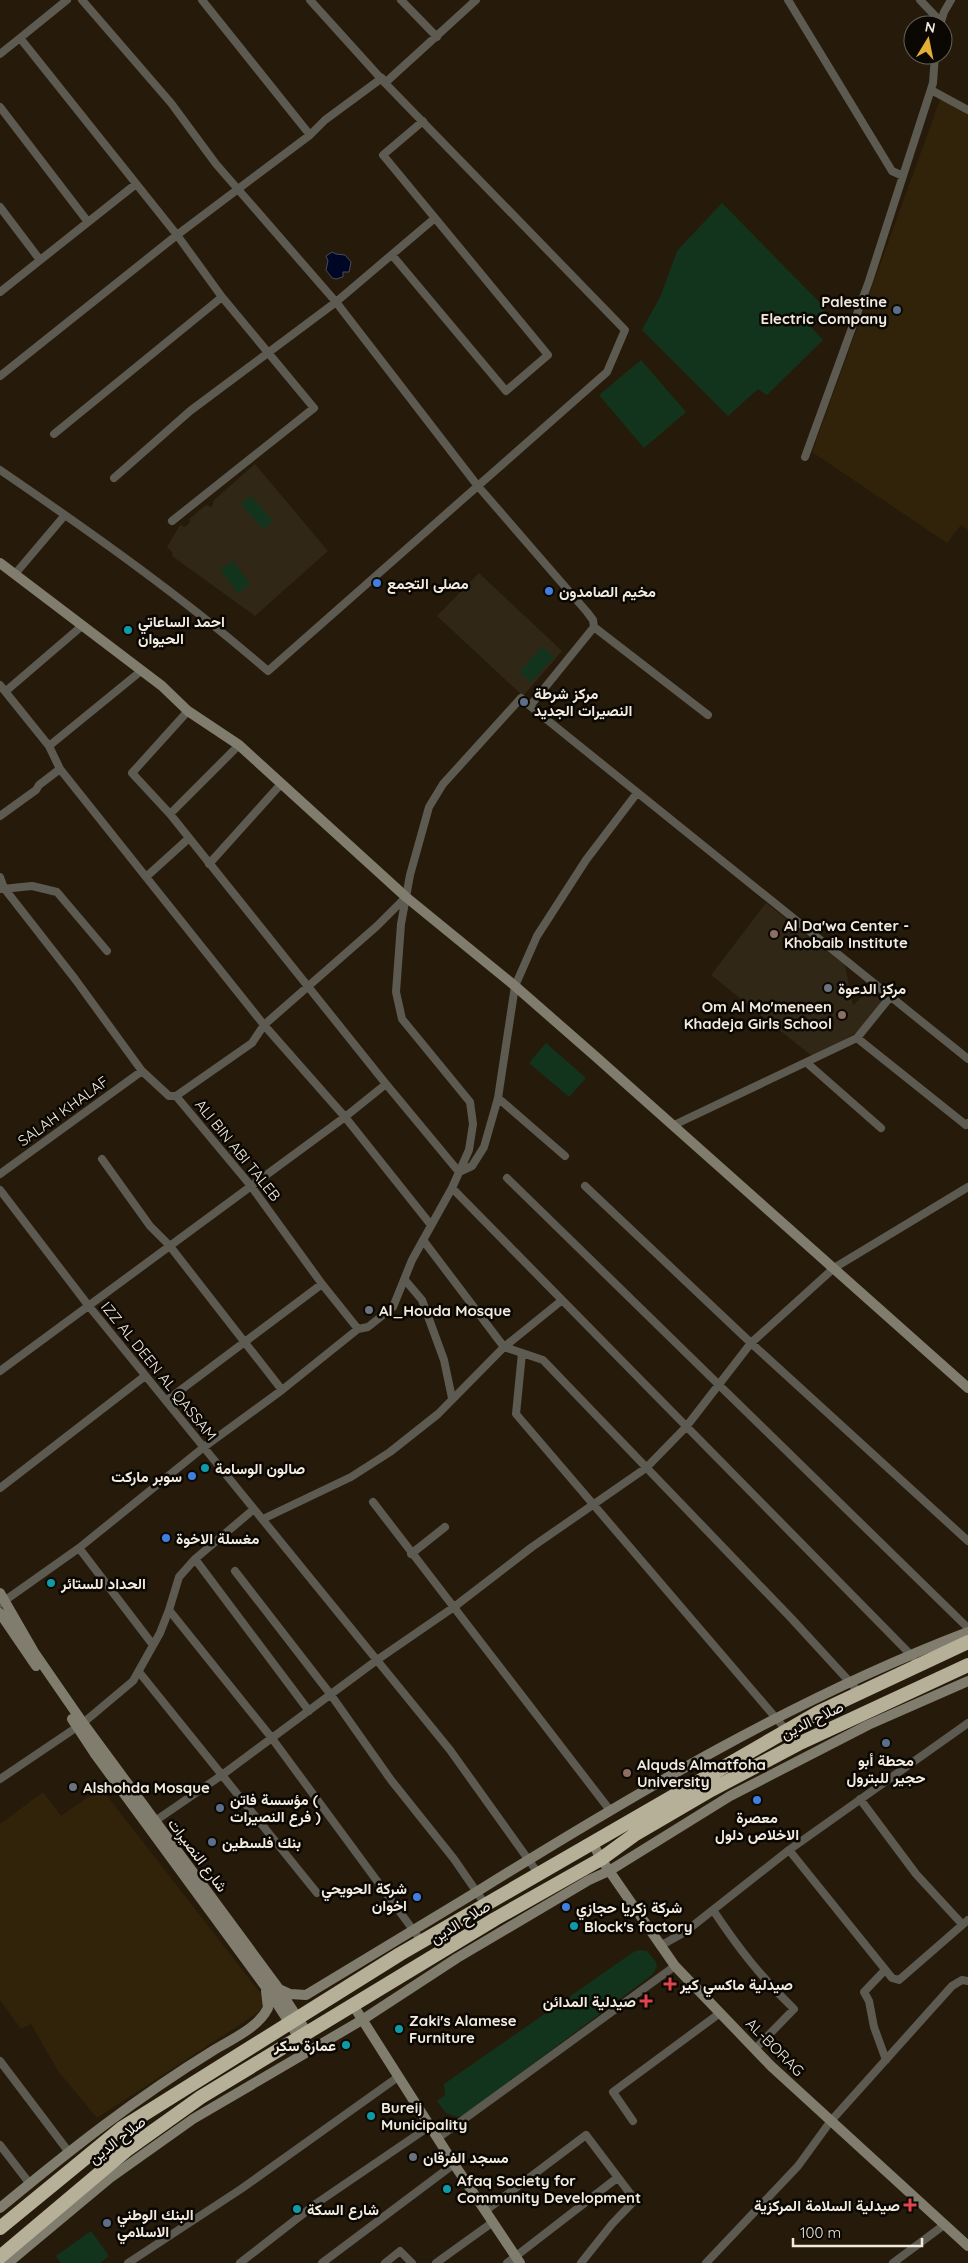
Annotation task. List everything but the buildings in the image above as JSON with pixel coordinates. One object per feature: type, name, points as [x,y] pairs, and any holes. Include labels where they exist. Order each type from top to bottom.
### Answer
[{"type":"highway","name":"صلاح الدين","points":[[0,2228],[122,2128],[422,1942],[538,1873],[787,1731],[854,1687],[915,1659],[968,1642]]},
{"type":"highway","name":"صلاح الدين","points":[[0,2257],[128,2149],[201,2097],[549,1886],[601,1859],[634,1835],[753,1767],[968,1665]]},
{"type":"highway","points":[[94,2178],[110,2178]]},
{"type":"main road","points":[[0,563],[162,686],[188,711],[239,746],[406,897],[515,986],[674,1125],[968,1388]]},
{"type":"main road","name":"شارع النصيرات","points":[[2,1599],[80,1725],[95,1754],[262,1983],[304,2036]]},
{"type":"main road","name":"شارع النصيرات","points":[[0,1613],[80,1725],[279,1989],[294,2021]]},
{"type":"main road","points":[[915,1659],[968,1630]]},
{"type":"main road","points":[[8,2263],[110,2178],[193,2119],[362,2020],[457,1958],[589,1880],[609,1871],[730,1796],[868,1725],[968,1682]]},
{"type":"main road","points":[[279,1989],[290,1994],[306,1995],[610,1809],[699,1758],[776,1718],[854,1687]]},
{"type":"main road","name":"AL-BORAG","points":[[592,1842],[609,1871],[675,1966],[755,2049],[830,2122],[968,2246]]},
{"type":"main road","points":[[0,2208],[68,2152],[170,2078],[254,2025],[268,2008],[268,1996],[262,1983]]},
{"type":"main road","points":[[353,2005],[485,2212],[494,2222],[514,2261]]},
{"type":"street","points":[[0,54],[67,0]]},
{"type":"street","points":[[82,0],[171,103],[216,164],[336,302],[477,485],[587,612],[593,620],[594,627],[708,715]]},
{"type":"street","points":[[202,0],[310,135]]},
{"type":"street","points":[[0,470],[66,515],[226,634],[268,671],[607,372],[625,330],[423,121],[310,0]]},
{"type":"street","points":[[401,0],[437,37]]},
{"type":"street","points":[[0,376],[237,188],[310,135],[325,120],[384,80],[437,37],[476,0]]},
{"type":"street","points":[[788,0],[892,172],[903,176]]},
{"type":"street","points":[[920,0],[933,15]]},
{"type":"street","points":[[945,15],[952,0]]},
{"type":"street","points":[[20,38],[177,235],[222,297],[314,408],[172,521]]},
{"type":"street","points":[[805,457],[869,281],[931,90],[934,65]]},
{"type":"street","points":[[931,90],[968,110]]},
{"type":"street","points":[[0,107],[88,222]]},
{"type":"street","points":[[392,255],[506,391],[548,355],[383,155],[423,121]]},
{"type":"street","points":[[0,292],[136,184]]},
{"type":"street","points":[[0,207],[40,260]]},
{"type":"street","points":[[114,478],[190,411],[336,302],[435,218]]},
{"type":"street","points":[[54,434],[222,297]]},
{"type":"street","points":[[14,574],[66,515]]},
{"type":"street","points":[[83,625],[3,688],[49,746],[60,769],[146,877],[264,1025],[346,1117],[431,1225]]},
{"type":"street","points":[[530,706],[594,627]]},
{"type":"street","points":[[49,746],[141,671]]},
{"type":"street","points":[[0,1613],[2,1599],[79,1548],[204,1447],[282,1390],[358,1329],[368,1328],[393,1306],[412,1260],[452,1188],[469,1150],[473,1124],[470,1102],[402,1019],[396,992],[401,924],[410,875],[429,807],[443,784],[521,698],[968,1060]]},
{"type":"street","points":[[188,711],[132,773],[170,814],[188,839],[459,1172]]},
{"type":"street","points":[[170,814],[239,746]]},
{"type":"street","points":[[0,816],[36,790],[39,785],[60,769]]},
{"type":"street","points":[[209,864],[281,784]]},
{"type":"street","points":[[459,1172],[472,1166],[484,1147],[498,1098],[515,986],[537,936],[586,860],[637,793]]},
{"type":"street","points":[[146,877],[188,839]]},
{"type":"street","name":"ALI BIN ABI TALEB","points":[[0,877],[2,889],[76,979],[142,1071],[170,1096],[176,1096],[250,1186],[322,1284],[358,1329]]},
{"type":"street","points":[[2,889],[32,886],[56,892],[107,951]]},
{"type":"street","points":[[176,1096],[252,1043],[264,1025],[377,926],[406,897]]},
{"type":"street","points":[[674,1125],[857,1038],[891,996]]},
{"type":"street","points":[[857,1038],[966,1125],[968,1123]]},
{"type":"street","points":[[807,1063],[881,1128]]},
{"type":"street","name":"SALAH KHALAF","points":[[0,1174],[142,1071]]},
{"type":"street","points":[[0,1371],[169,1245],[346,1117],[386,1084]]},
{"type":"street","points":[[498,1098],[565,1156]]},
{"type":"street","points":[[102,1159],[150,1226],[169,1245],[282,1390]]},
{"type":"street","points":[[507,1178],[968,1630]]},
{"type":"street","points":[[585,1186],[750,1343],[968,1541]]},
{"type":"street","points":[[154,1821],[222,1775],[377,1660],[454,1607],[532,1547],[646,1468],[686,1427],[750,1343],[834,1268],[968,1187]]},
{"type":"street","points":[[452,1188],[915,1659]]},
{"type":"street","name":"IZZ AL DEEN AL QASSAM","points":[[0,1190],[145,1376],[450,1750],[538,1873]]},
{"type":"street","points":[[423,1240],[504,1347],[543,1360],[791,1618],[854,1687]]},
{"type":"street","points":[[405,1280],[422,1300],[444,1360],[452,1398]]},
{"type":"street","points":[[166,1401],[245,1344],[322,1284]]},
{"type":"street","points":[[263,1520],[351,1477],[411,1436],[438,1414],[504,1347],[561,1301]]},
{"type":"street","points":[[522,1353],[516,1414],[787,1731]]},
{"type":"street","points":[[0,1488],[145,1376]]},
{"type":"street","points":[[373,1502],[411,1554],[610,1809]]},
{"type":"street","points":[[0,1779],[80,1725],[133,1681],[140,1672],[169,1610],[179,1577],[195,1559],[254,1509]]},
{"type":"street","points":[[411,1554],[446,1527]]},
{"type":"street","points":[[79,1548],[153,1645]]},
{"type":"street","points":[[195,1559],[309,1711]]},
{"type":"street","points":[[235,1571],[331,1695],[391,1780],[485,1904]]},
{"type":"street","points":[[169,1610],[271,1737],[422,1942]]},
{"type":"street","points":[[140,1672],[317,1893]]},
{"type":"street","points":[[660,1946],[685,1932],[789,1850],[968,1723]]},
{"type":"street","points":[[789,1850],[885,1970],[892,1978],[899,1980],[965,1922],[916,1874],[860,1799]]},
{"type":"street","points":[[713,1910],[744,1956],[767,1983],[794,2009],[755,2049]]},
{"type":"street","points":[[438,2138],[675,1966]]},
{"type":"street","points":[[885,1970],[864,1992],[869,2001],[874,2027],[886,2060]]},
{"type":"street","points":[[708,2262],[798,2166],[830,2122],[952,1986],[962,1980],[968,1981]]},
{"type":"street","points":[[633,2121],[613,2092],[720,2013]]},
{"type":"street","points":[[0,2062],[68,2152]]},
{"type":"street","points":[[128,2263],[241,2189],[398,2077]]},
{"type":"street","points":[[240,2263],[317,2203],[430,2126]]},
{"type":"street","points":[[485,2212],[586,2134],[635,2200],[612,2224],[581,2263]]},
{"type":"street","points":[[0,2145],[30,2184]]},
{"type":"street","points":[[322,2263],[454,2164]]},
{"type":"street","points":[[514,2261],[617,2178]]},
{"type":"street","points":[[436,2263],[494,2222]]},
{"type":"street","points":[[893,2263],[944,2225]]},
{"type":"street","points":[[385,2263],[400,2251],[412,2263]]},
{"type":"shaded area","points":[[941,97],[968,115],[968,530],[961,525],[947,543],[812,452]]},
{"type":"shaded area","points":[[255,464],[328,551],[255,616],[172,556],[173,553],[167,547],[180,525],[185,527],[190,522],[189,519],[206,505],[212,507],[214,500]]},
{"type":"shaded area","points":[[479,573],[562,651],[523,696],[437,616]]},
{"type":"shaded area","name":"Al Da'wa Center - Khobaib Institute","points":[[766,903],[845,965],[853,1005],[875,985],[888,995],[856,1033],[813,1057],[711,975]]},
{"type":"shaded area","points":[[101,1788],[262,1995],[264,2005],[259,2012],[97,2118],[58,2071],[31,2024],[21,2029],[0,2000],[0,1824],[43,1792],[61,1816]]},
{"type":"green space","points":[[722,203],[826,309],[810,326],[823,340],[767,395],[758,389],[728,416],[642,330],[661,295],[677,251]]},
{"type":"green space","points":[[641,360],[686,412],[644,448],[599,395]]},
{"type":"green space","points":[[251,496],[273,521],[263,529],[241,504]]},
{"type":"green space","points":[[233,561],[250,584],[238,593],[220,570]]},
{"type":"green space","points":[[542,647],[554,657],[531,682],[519,672]]},
{"type":"green space","points":[[546,1043],[586,1078],[569,1097],[529,1063]]},
{"type":"green space","points":[[635,1951],[647,1951],[656,1962],[657,1967],[652,1975],[464,2115],[457,2117],[446,2113],[437,2101],[445,2095],[444,2084]]},
{"type":"green space","points":[[91,2231],[109,2256],[100,2263],[61,2263],[56,2256]]},
{"type":"water","points":[[332,252],[345,255],[351,262],[349,272],[343,272],[343,277],[332,278],[326,270],[328,261],[326,256]]},
{"type":"place","name":"Palestine Electric Company","points":[[897,310]]},
{"type":"place","name":"مصلى التجمع","points":[[377,583]]},
{"type":"place","name":"مخيم الصامدون","points":[[549,591]]},
{"type":"place","name":"احمد الساعاتي الحيوان","points":[[128,630]]},
{"type":"place","name":"مركز شرطة النصيرات الجديد","points":[[524,702]]},
{"type":"place","name":"Al Da'wa Center - Khobaib Institute","points":[[774,934]]},
{"type":"place","name":"مركز الدعوة","points":[[828,988]]},
{"type":"place","name":"Om Al Mo'meneen Khadeja Girls School","points":[[842,1015]]},
{"type":"place","name":"Al_Houda Mosque","points":[[369,1310]]},
{"type":"place","name":"صالون الوسامة","points":[[205,1468]]},
{"type":"place","name":"سوبر ماركت","points":[[192,1476]]},
{"type":"place","name":"مغسلة الاخوة","points":[[166,1538]]},
{"type":"place","name":"الحداد للستائر","points":[[51,1583]]},
{"type":"place","name":"محطة أبو حجير للبترول","points":[[886,1743]]},
{"type":"place","name":"Alquds Almatfoha University","points":[[627,1773]]},
{"type":"place","name":"Alshohda Mosque","points":[[73,1787]]},
{"type":"place","name":"معصرة الاخلاص دلول","points":[[757,1800]]},
{"type":"place","name":"مؤسسة فاتن ( فرع النصيرات )","points":[[220,1808]]},
{"type":"place","name":"بنك فلسطين","points":[[212,1842]]},
{"type":"place","name":"شركة الحويحي اخوان","points":[[417,1897]]},
{"type":"place","name":"شركة زكريا حجازي","points":[[566,1907]]},
{"type":"place","name":"Block's factory","points":[[574,1926]]},
{"type":"place","name":"صيدلية ماكسي كير","points":[[670,1984]]},
{"type":"place","name":"صيدلية المدائن","points":[[646,2001]]},
{"type":"place","name":"Zaki's Alamese Furniture","points":[[399,2029]]},
{"type":"place","name":"عمارة سكر","points":[[346,2045]]},
{"type":"place","name":"Bureij Municipality","points":[[371,2116]]},
{"type":"place","name":"مسجد الفرقان","points":[[413,2157]]},
{"type":"place","name":"Afaq Society for Community Development","points":[[447,2189]]},
{"type":"place","name":"صيدلية السلامة المركزية","points":[[910,2205]]},
{"type":"place","name":"شارع السكة","points":[[297,2209]]},
{"type":"place","name":"البنك الوطني الاسلامي","points":[[107,2223]]}]
